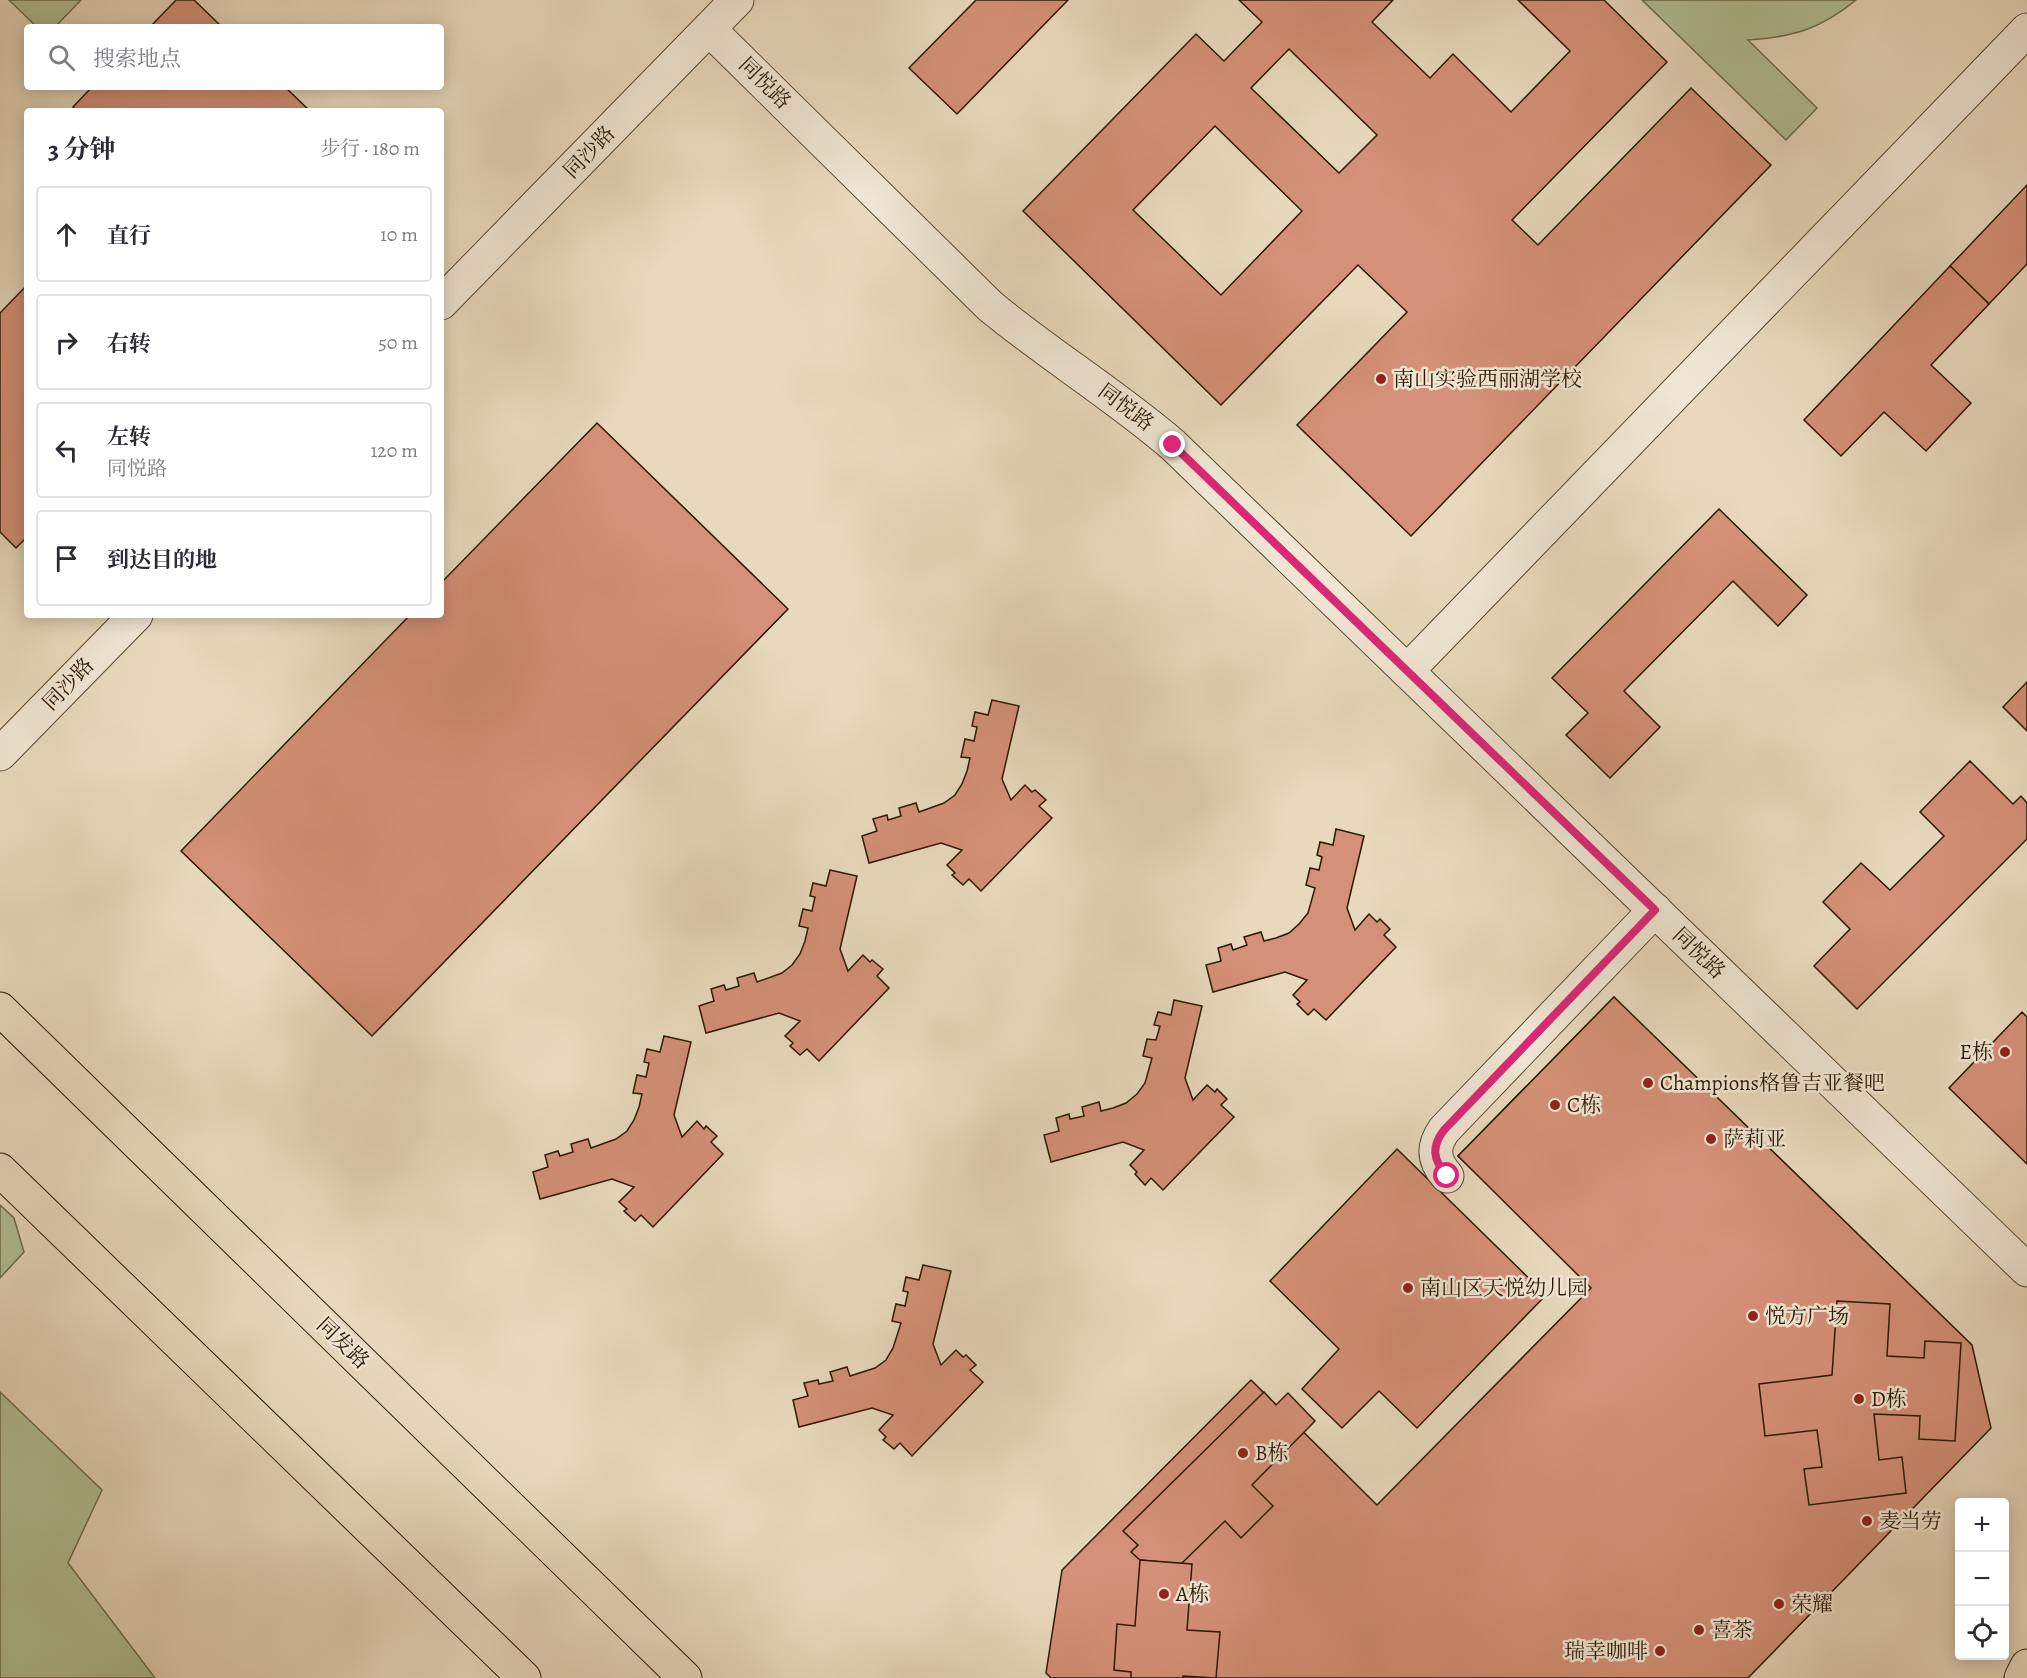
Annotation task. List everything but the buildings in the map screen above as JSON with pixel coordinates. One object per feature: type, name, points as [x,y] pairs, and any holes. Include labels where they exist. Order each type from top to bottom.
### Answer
[{"type":"main road","name":"同发路","points":[[0,1009],[685,1678]]},
{"type":"main road","points":[[0,1170],[524,1678]]},
{"type":"main road","points":[[2021,1678],[2027,1666]]},
{"type":"street","name":"同沙路","points":[[444,300],[737,0]]},
{"type":"street","name":"同悦路","points":[[710,29],[990,306],[1040,345],[1121,402],[1166,439],[2027,1270]]},
{"type":"street","points":[[1407,671],[2027,30]]},
{"type":"street","name":"同沙路","points":[[0,754],[133,618]]},
{"type":"street","points":[[1447,1176],[1435,1160],[1437,1139],[1444,1130],[1655,910]]},
{"type":"green space","points":[[9,0],[81,0],[58,24],[34,24]]},
{"type":"green space","points":[[1642,0],[1856,0],[1831,18],[1806,30],[1779,37],[1748,40],[1817,108],[1786,140]]},
{"type":"green space","points":[[0,1205],[14,1218],[24,1252],[0,1278]]},
{"type":"green space","points":[[0,1392],[102,1490],[68,1563],[155,1678],[0,1678]]},
{"type":"place","name":"南山实验西丽湖学校","points":[[1381,379]]},
{"type":"place","name":"E栋","points":[[2005,1052]]},
{"type":"place","name":"Champions格鲁吉亚餐吧","points":[[1648,1083]]},
{"type":"place","name":"C栋","points":[[1555,1105]]},
{"type":"place","name":"萨莉亚","points":[[1711,1139]]},
{"type":"place","name":"南山区天悦幼儿园","points":[[1408,1288]]},
{"type":"place","name":"悦方广场","points":[[1753,1316]]},
{"type":"place","name":"D栋","points":[[1859,1399]]},
{"type":"place","name":"B栋","points":[[1243,1453]]},
{"type":"place","name":"麦当劳","points":[[1867,1521]]},
{"type":"place","name":"A栋","points":[[1164,1594]]},
{"type":"place","name":"荣耀","points":[[1779,1604]]},
{"type":"place","name":"喜茶","points":[[1699,1630]]},
{"type":"place","name":"瑞幸咖啡","points":[[1660,1651]]},
{"type":"route","points":[[1173,445],[1655,910],[1444,1130],[1437,1139],[1435,1160],[1447,1176]]}]
